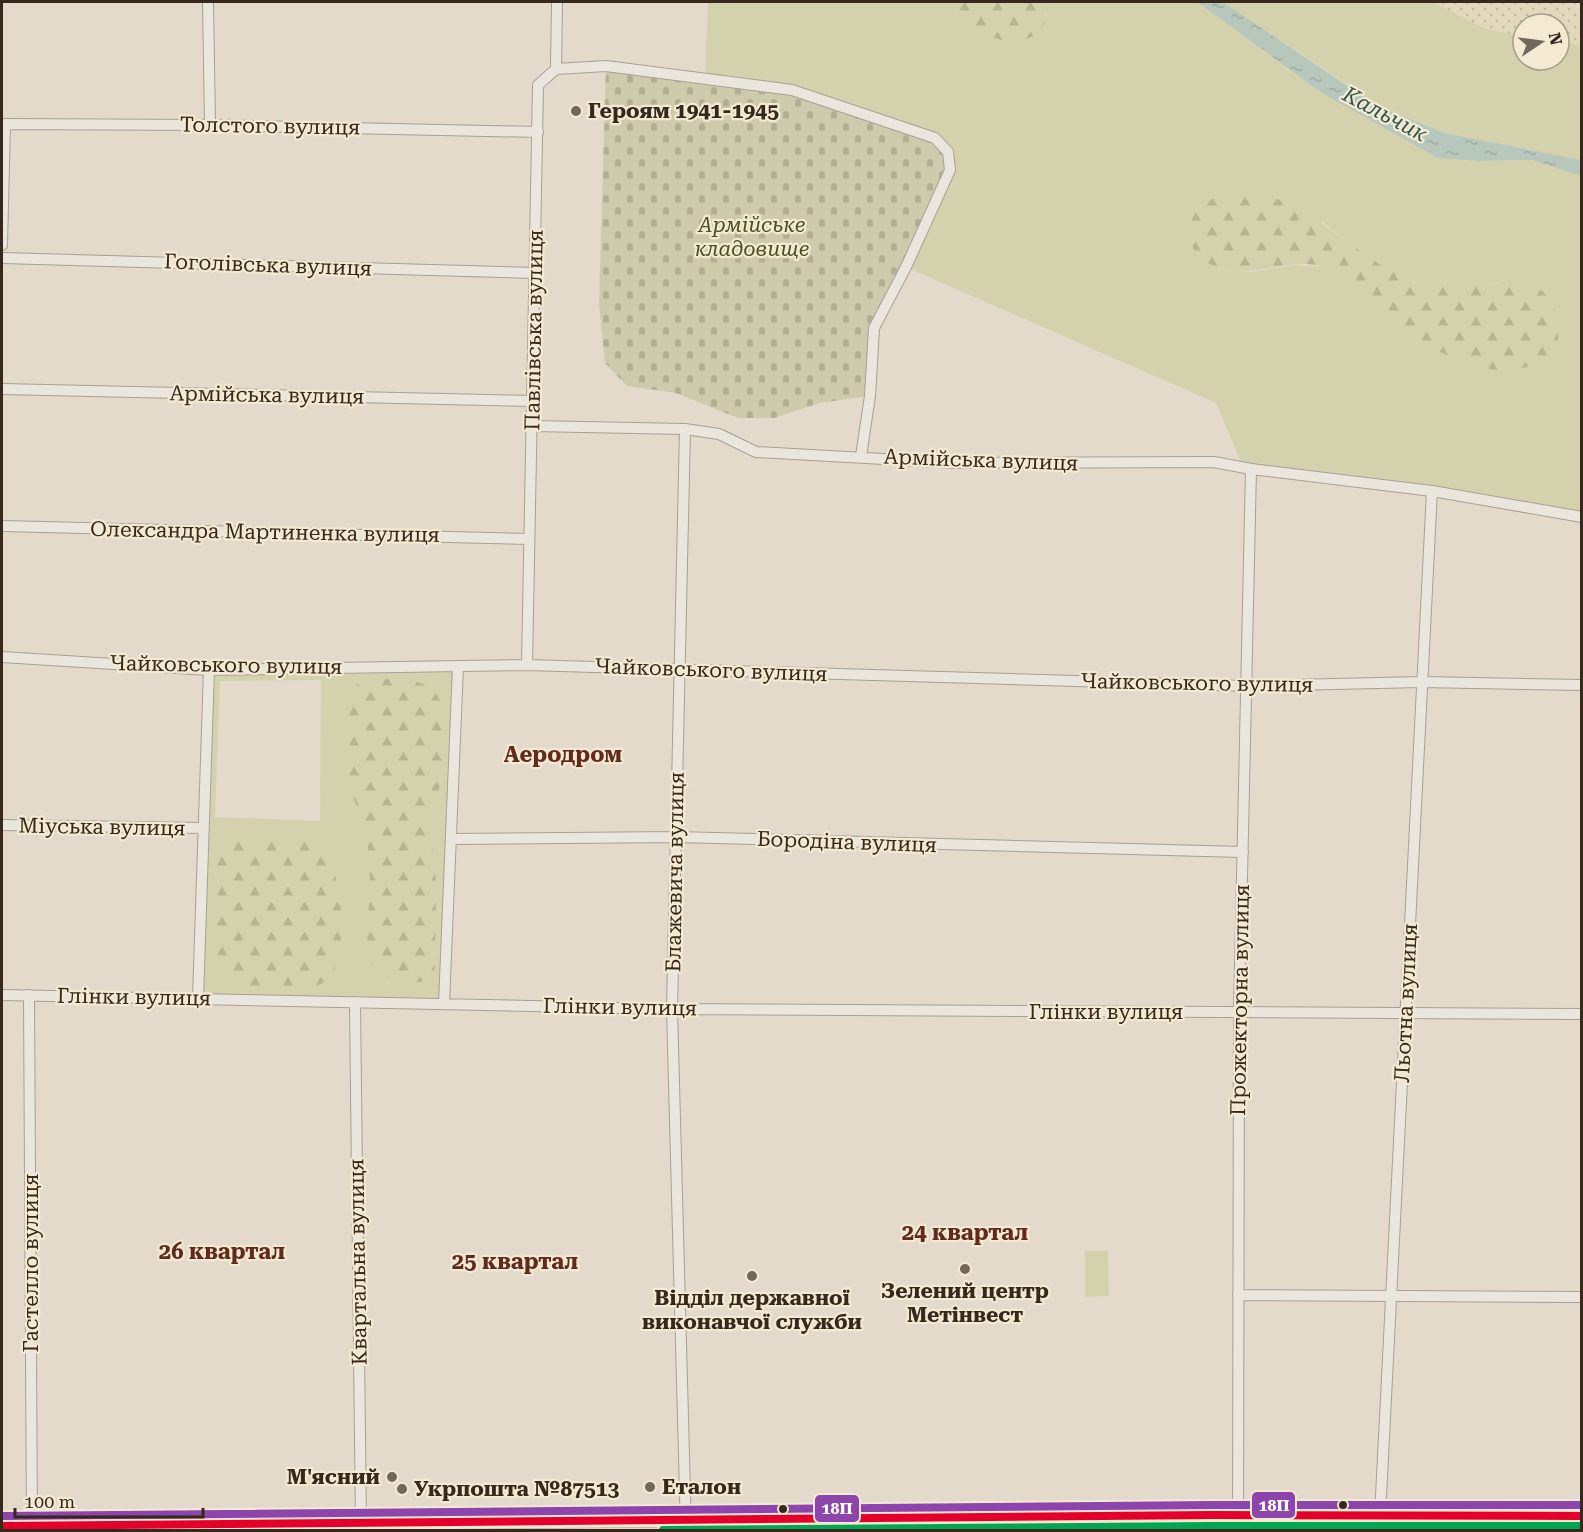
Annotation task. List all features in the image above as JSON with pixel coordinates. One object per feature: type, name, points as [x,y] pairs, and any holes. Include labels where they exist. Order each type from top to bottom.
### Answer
[{"type":"street","points":[[208,2],[210,124]]},
{"type":"street","points":[[557,2],[556,69],[606,66],[792,90],[935,138],[948,152],[950,171],[906,267],[874,328],[870,396],[861,456]]},
{"type":"street","name":"Павлівська вулиця","points":[[527,665],[538,85],[556,69]]},
{"type":"street","points":[[2,245],[3,124]]},
{"type":"street","name":"Толстого вулиця","points":[[3,124],[210,124],[538,132]]},
{"type":"street","name":"Гоголівська вулиця","points":[[2,258],[535,273]]},
{"type":"street","name":"Армійська вулиця","points":[[2,389],[532,401]]},
{"type":"street","name":"Армійська вулиця","points":[[532,426],[685,429],[719,434],[756,452],[1023,464],[1214,462],[1251,469],[1432,492],[1581,517]]},
{"type":"street","name":"Блажевича вулиця","points":[[685,429],[672,1009],[686,1525]]},
{"type":"street","name":"Прожекторна вулиця","points":[[1238,1530],[1239,1013],[1251,469]]},
{"type":"street","name":"Льотна вулиця","points":[[1380,1516],[1432,492]]},
{"type":"street","name":"Олександра Мартиненка вулиця","points":[[2,526],[529,539]]},
{"type":"street","name":"Чайковського вулиця","points":[[2,657],[209,670],[527,665],[1246,686],[1421,682],[1581,685]]},
{"type":"street","points":[[444,1004],[458,666]]},
{"type":"street","name":"Міуська вулиця","points":[[198,998],[209,670]]},
{"type":"street","name":"Міуська вулиця","points":[[2,825],[203,828]]},
{"type":"street","name":"Бородіна вулиця","points":[[452,839],[676,837],[1243,852]]},
{"type":"street","name":"Глінки вулиця","points":[[2,995],[672,1009],[1581,1014]]},
{"type":"street","name":"Гастелло вулиця","points":[[29,995],[32,1528]]},
{"type":"street","name":"Квартальна вулиця","points":[[355,1002],[361,1523]]},
{"type":"street","points":[[1238,1295],[1581,1297]]},
{"type":"street","points":[[2,1526],[32,1528],[361,1523],[686,1525],[1238,1515],[1581,1516]]},
{"type":"shaded area","points":[[1432,2],[1581,2],[1581,45],[1571,43],[1571,12],[1511,12],[1511,33],[1488,30]]},
{"type":"green space","points":[[708,2],[936,2],[992,37],[1046,16],[1044,2],[1197,2],[1322,93],[1479,161],[1532,160],[1581,176],[1581,517],[1243,467],[1216,403],[906,267],[705,78]],"holes":[[[1323,222],[1377,263],[1423,285],[1454,288],[1498,282],[1447,356],[1418,338],[1359,285],[1325,267],[1295,265],[1252,272],[1217,269]]]},
{"type":"green space","points":[[936,2],[1044,2],[1045,20],[1039,32],[1023,40],[996,39],[970,26]]},
{"type":"green space","points":[[1223,2],[1432,2],[1488,30],[1511,33],[1511,72],[1571,72],[1571,43],[1581,45],[1581,160],[1445,133],[1376,104]]},
{"type":"green space","name":"Армійське кладовище","points":[[606,66],[792,90],[935,138],[948,152],[950,170],[874,328],[870,396],[819,403],[774,418],[738,418],[676,393],[627,386],[605,363],[599,305]]},
{"type":"green space","points":[[1247,191],[1292,205],[1368,257],[1409,280],[1435,287],[1499,283],[1530,284],[1546,295],[1555,309],[1558,345],[1541,360],[1527,367],[1494,370],[1478,367],[1445,355],[1431,347],[1365,292],[1328,269],[1298,264],[1250,271],[1233,271],[1217,267],[1200,258],[1194,250],[1190,237],[1191,223],[1195,214],[1208,201],[1217,197]]},
{"type":"green space","points":[[454,670],[441,1000],[202,995],[212,674]],"holes":[[[321,680],[320,821],[215,817],[220,681]]]},
{"type":"green space","points":[[366,680],[417,682],[433,688],[444,707],[441,783],[431,815],[430,827],[436,882],[435,967],[432,979],[420,982],[390,979],[377,972],[369,960],[367,945],[369,834],[350,790],[349,701],[357,684]]},
{"type":"green space","points":[[236,837],[298,838],[314,842],[324,852],[333,868],[338,887],[342,932],[334,970],[320,984],[302,989],[255,987],[235,984],[223,978],[214,936],[218,902],[216,868],[219,846],[225,840]]},
{"type":"green space","points":[[1085,1251],[1108,1251],[1109,1296],[1085,1297]]},
{"type":"water","name":"Кальчик","points":[[1197,2],[1223,2],[1376,105],[1445,133],[1581,160],[1581,176],[1532,160],[1479,161],[1438,158],[1322,93]]},
{"type":"transit line","name":"18П","points":[[2,1516],[1213,1505],[1582,1505]]},
{"type":"transit line","points":[[2,1526],[1213,1515],[1582,1516]]},
{"type":"transit line","points":[[663,1530],[1582,1526]]},
{"type":"place","name":"Героям 1941-1945","points":[[576,111]]},
{"type":"place","name":"Зелений центр Метінвест","points":[[965,1269]]},
{"type":"place","name":"Відділ державної виконавчої служби","points":[[752,1276]]},
{"type":"place","name":"М'ясний","points":[[392,1477]]},
{"type":"place","name":"Еталон","points":[[650,1487]]},
{"type":"place","name":"Укрпошта №87513","points":[[402,1489]]},
{"type":"district","name":"Аеродром","points":[[563,754]]},
{"type":"district","name":"24 квартал","points":[[965,1232]]},
{"type":"district","name":"26 квартал","points":[[222,1251]]},
{"type":"district","name":"25 квартал","points":[[515,1261]]}]
